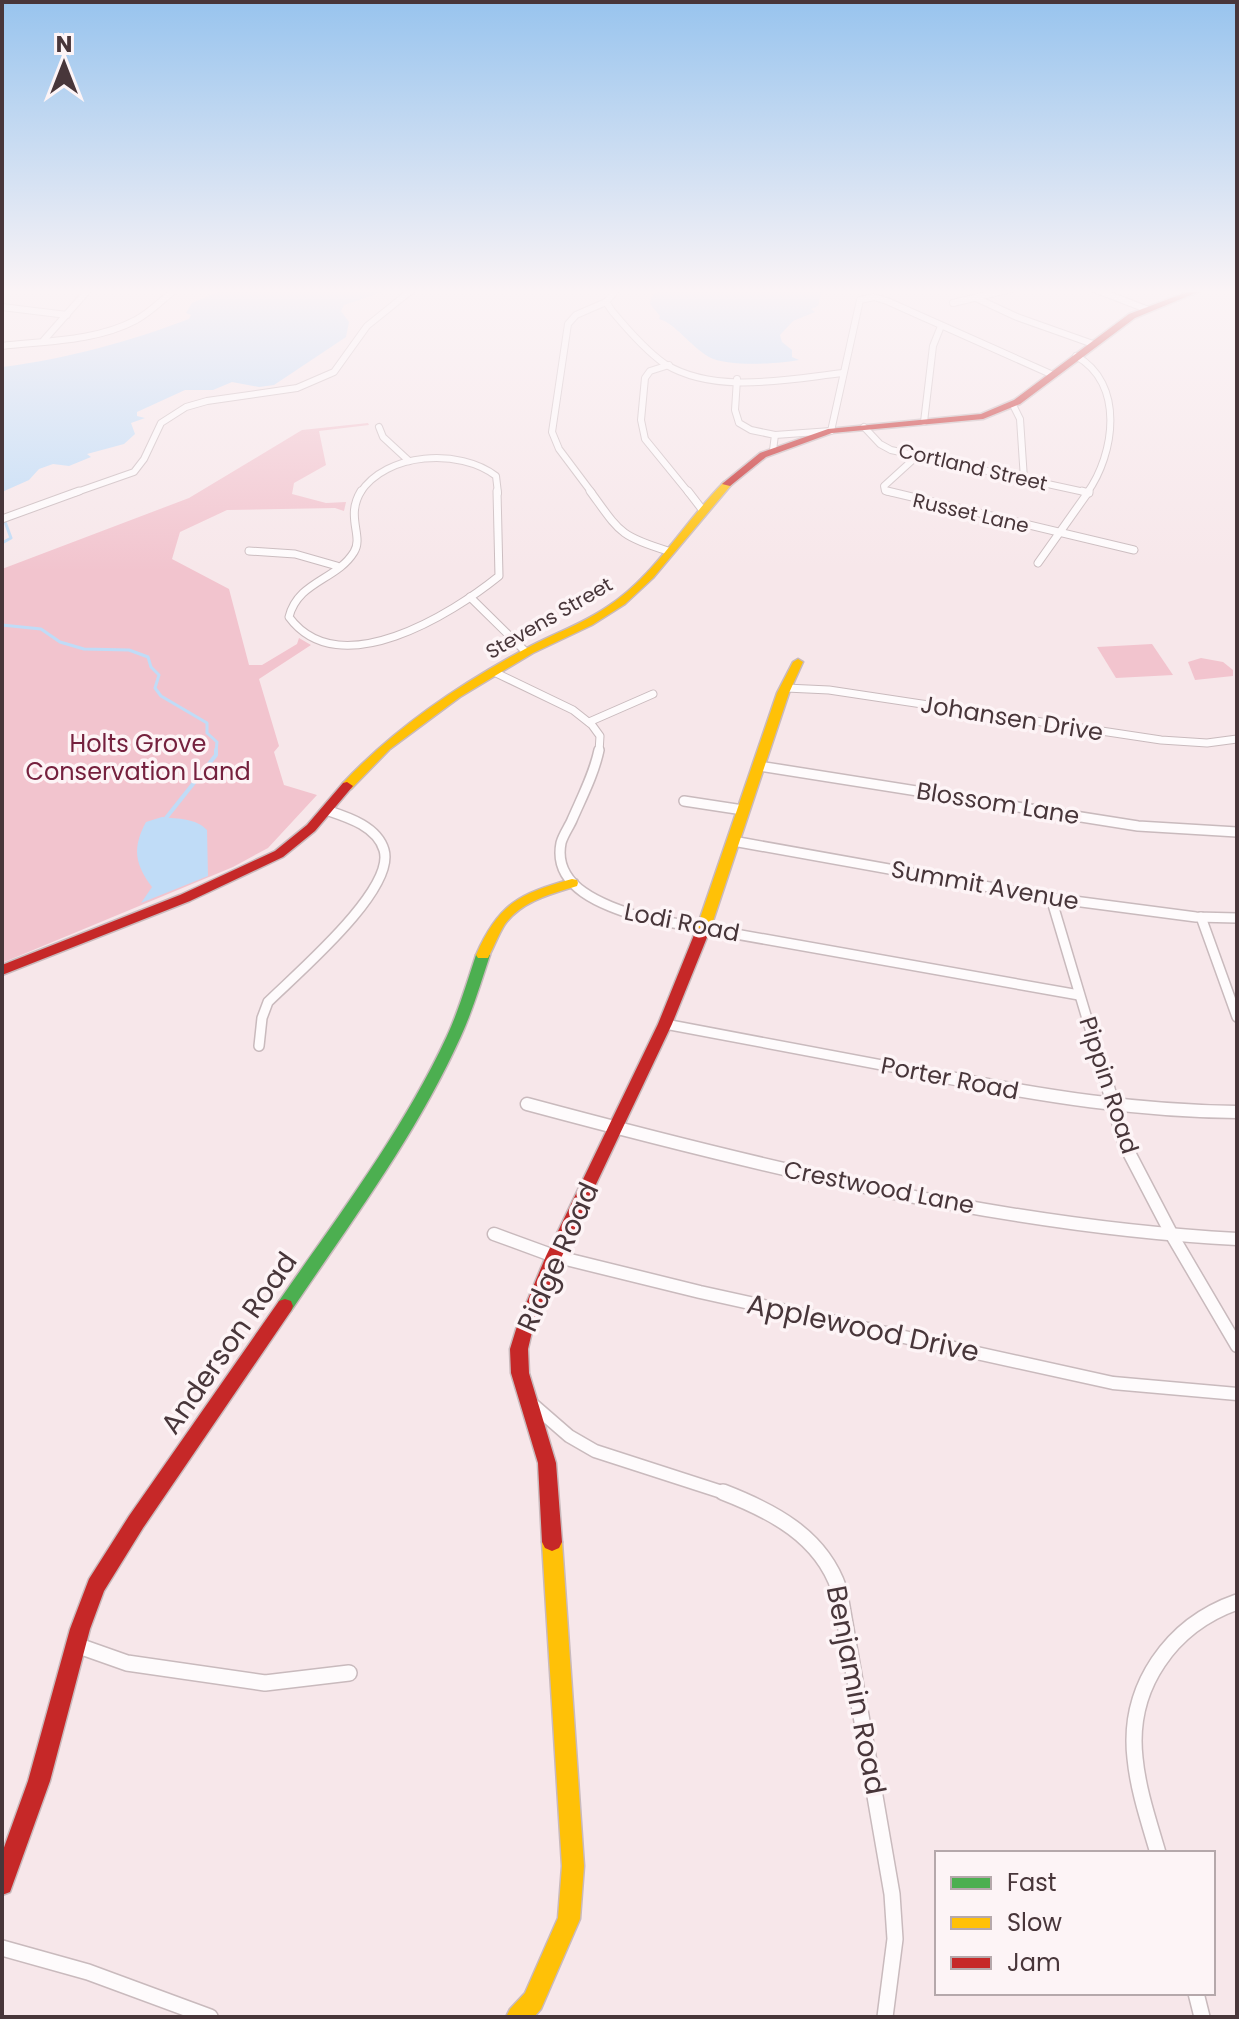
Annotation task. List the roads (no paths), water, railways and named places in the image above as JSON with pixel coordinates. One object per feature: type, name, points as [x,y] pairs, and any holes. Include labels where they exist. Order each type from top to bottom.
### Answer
[{"type":"street","points":[[2,519],[134,472],[146,458],[154,433],[170,415],[185,408],[230,396],[306,383]]},
{"type":"street","points":[[559,383],[552,432],[559,449],[619,530],[630,539],[668,551]]},
{"type":"street","points":[[645,383],[641,428],[645,439],[701,508]]},
{"type":"street","points":[[737,383],[735,410],[739,423],[774,443]]},
{"type":"street","points":[[831,431],[841,383]]},
{"type":"street","points":[[924,422],[929,383]]},
{"type":"street","name":"Stevens Street","points":[[2,970],[257,867],[295,843],[358,773],[397,738],[526,652],[620,603],[668,551],[701,508],[774,443],[831,431],[983,416],[1013,405],[1042,383]]},
{"type":"street","points":[[1038,563],[1105,467],[1110,449],[1110,414],[1105,383]]},
{"type":"street","points":[[1013,405],[1020,419],[1024,479]]},
{"type":"street","points":[[379,427],[383,437],[409,461]]},
{"type":"street","name":"Cortland Street","points":[[864,427],[880,444],[917,456],[1089,493]]},
{"type":"street","name":"Russet Lane","points":[[917,456],[884,486],[885,491],[1059,533]]},
{"type":"street","points":[[460,459],[483,466],[496,476],[497,530],[503,567],[499,576],[405,635],[389,640],[358,644],[322,640],[294,625],[289,617],[290,607],[304,590],[357,548],[359,541],[352,514],[357,497],[383,474],[409,461],[460,459]]},
{"type":"street","points":[[1059,533],[1134,550]]},
{"type":"street","points":[[249,551],[295,554],[337,566]]},
{"type":"street","points":[[470,597],[526,652]]},
{"type":"street","name":"Ridge Road","points":[[518,2017],[533,2001],[569,1919],[573,1866],[547,1463],[520,1373],[519,1349],[526,1323],[554,1256],[665,1024],[704,927],[786,688],[798,662]]},
{"type":"street","points":[[494,672],[573,710],[599,733],[601,750],[561,843],[560,859],[572,883]]},
{"type":"street","name":"Johansen Drive","points":[[786,688],[829,690],[1161,740],[1207,743],[1237,739]]},
{"type":"street","points":[[589,722],[653,694]]},
{"type":"street","name":"Blossom Lane","points":[[759,766],[1138,826],[1237,832]]},
{"type":"street","points":[[684,801],[743,810]]},
{"type":"street","points":[[259,1046],[262,1018],[268,1002],[352,916],[382,877],[386,863],[384,848],[375,834],[358,821],[326,810]]},
{"type":"street","name":"Summit Avenue","points":[[733,841],[1051,898],[1201,917],[1237,918]]},
{"type":"street","name":"Lodi Road","points":[[572,883],[587,898],[640,917],[1079,995]]},
{"type":"street","name":"Anderson Road","points":[[2,1884],[39,1781],[76,1645],[96,1586],[136,1522],[344,1220],[423,1093],[454,1035],[492,932],[503,915],[525,899],[572,883]]},
{"type":"street","name":"Pippin Road","points":[[1051,898],[1125,1145],[1173,1237],[1237,1346]]},
{"type":"street","points":[[1201,917],[1237,1017]]},
{"type":"street","name":"Porter Road","points":[[665,1024],[1112,1107],[1237,1112]]},
{"type":"street","name":"Crestwood Lane","points":[[527,1104],[760,1164],[958,1203],[1093,1228],[1173,1237],[1237,1239]]},
{"type":"street","name":"Applewood Drive","points":[[494,1234],[554,1256],[700,1292],[1113,1383],[1237,1394]]},
{"type":"street","name":"Benjamin Road","points":[[531,1402],[554,1426],[593,1450],[731,1496],[783,1519],[808,1539],[826,1560],[840,1589],[847,1622],[886,1850],[895,1939],[885,2017]]},
{"type":"street","points":[[1158,1851],[1135,1761],[1134,1727],[1140,1705],[1152,1671],[1180,1631],[1216,1607],[1237,1602]]},
{"type":"street","points":[[76,1645],[127,1663],[265,1683],[349,1673]]},
{"type":"street","points":[[2,1948],[88,1972],[210,2017]]},
{"type":"street","points":[[1196,1995],[1202,2017]]},
{"type":"water","points":[[2,383],[229,383],[213,390],[185,390],[137,412],[137,416],[145,418],[131,423],[135,434],[124,444],[87,454],[91,457],[69,466],[53,464],[39,469],[29,480],[2,492]]},
{"type":"water","points":[[239,383],[277,383],[259,387]]},
{"type":"water","points":[[162,817],[192,821],[207,830],[208,876],[141,903],[152,887],[142,871],[137,848],[146,822]]},
{"type":"waterway","points":[[2,543],[11,538],[4,519]]},
{"type":"waterway","points":[[2,625],[41,629],[60,642],[84,649],[129,650],[148,657],[151,667],[159,675],[155,688],[161,696],[207,723],[207,733],[217,742],[216,752]]},
{"type":"waterway","points":[[166,818],[216,752]]},
{"type":"park label","name":"Holts Grove Conservation Land","points":[[138,757]]}]
